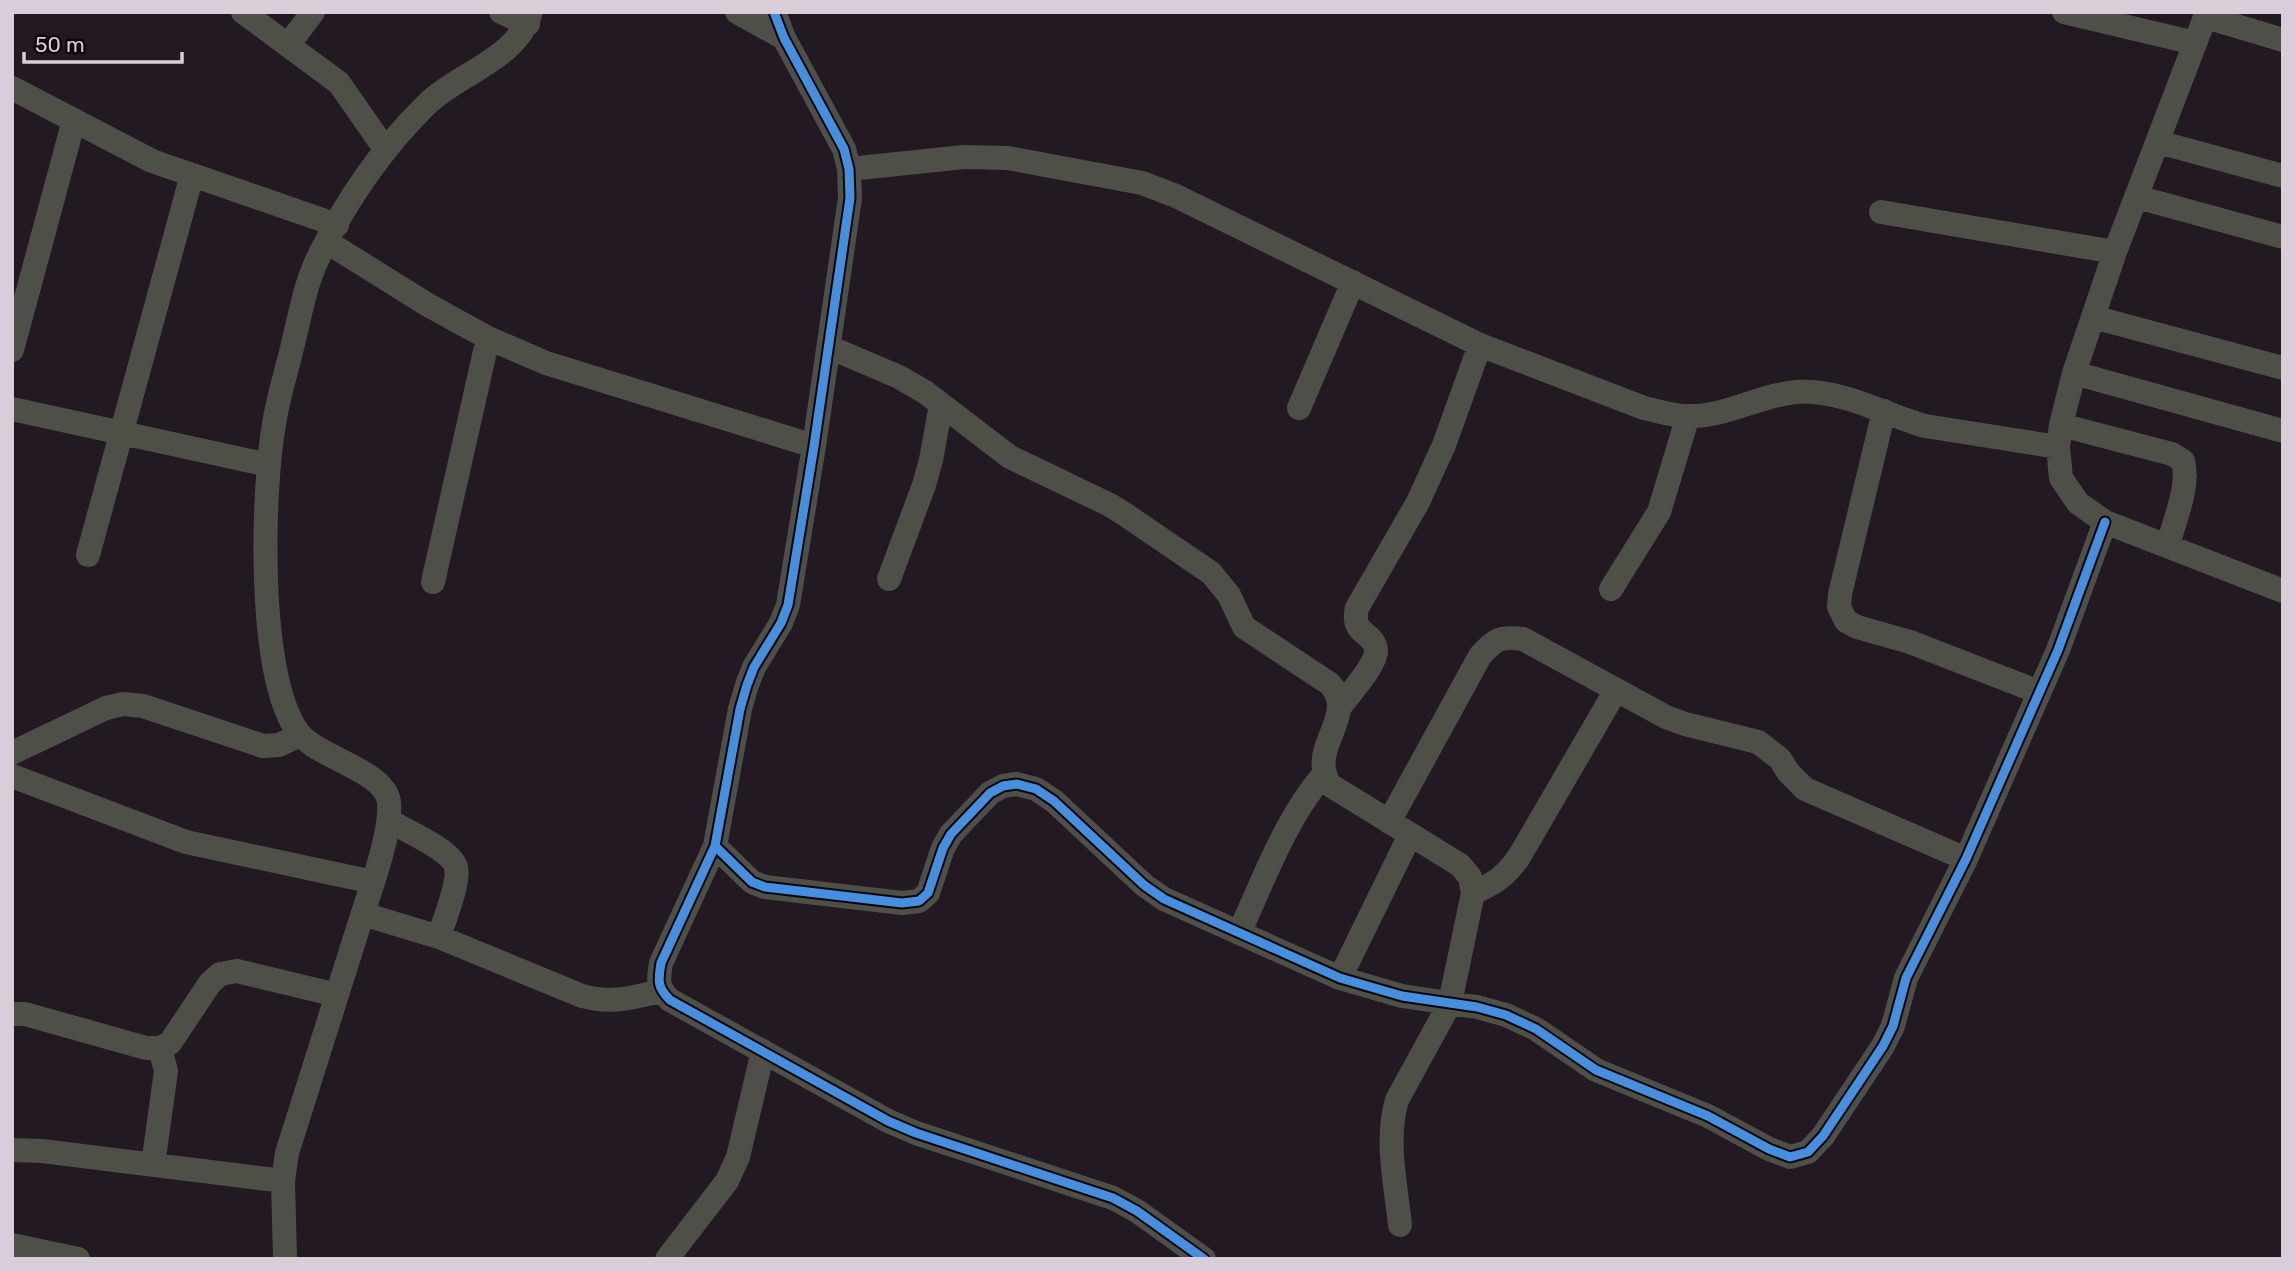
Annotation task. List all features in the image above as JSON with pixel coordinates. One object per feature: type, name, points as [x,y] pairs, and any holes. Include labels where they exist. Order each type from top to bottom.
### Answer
[{"type":"street","points":[[243,12],[340,83],[385,149]]},
{"type":"street","points":[[289,45],[313,12]]},
{"type":"street","points":[[285,1259],[283,1181],[287,1153],[373,882],[389,821],[388,798],[380,784],[300,735],[285,710],[278,687],[266,593],[269,464],[274,422],[306,290],[332,233],[385,149],[444,89],[502,53],[518,38],[530,18],[501,12]]},
{"type":"street","points":[[737,12],[784,38]]},
{"type":"street","points":[[775,12],[784,38],[844,149],[849,169],[850,198],[788,605],[747,685],[740,709],[715,846],[661,963],[661,990],[670,1000],[888,1121],[916,1133],[1113,1198],[1137,1211],[1203,1259]]},
{"type":"street","points":[[2064,12],[2195,43]]},
{"type":"street","points":[[2283,40],[2206,14],[2115,252],[2074,373],[2059,436],[2061,478],[2078,502],[2105,522],[2283,592]]},
{"type":"street","points":[[12,88],[152,161],[332,233],[428,305],[488,338],[545,363],[814,446]]},
{"type":"street","points":[[12,350],[74,120]]},
{"type":"street","points":[[2158,142],[2283,176]]},
{"type":"street","points":[[849,169],[964,157],[1008,158],[1142,183],[1176,196],[1480,345],[1644,408],[1688,416],[1708,414],[1796,392],[1816,392],[1862,402],[1925,426],[2059,436],[2172,454],[2183,461],[2186,471],[2168,546]]},
{"type":"street","points":[[89,555],[192,175]]},
{"type":"street","points":[[2137,197],[2283,237]]},
{"type":"street","points":[[1881,212],[2115,252]]},
{"type":"street","points":[[1299,408],[1353,282]]},
{"type":"street","points":[[2093,317],[2283,368]]},
{"type":"street","points":[[433,582],[488,338]]},
{"type":"street","points":[[1400,1225],[1391,1133],[1392,1115],[1397,1100],[1450,1003],[1473,893],[1470,877],[1460,865],[1329,785],[1323,775],[1321,762],[1339,708],[1374,661],[1376,650],[1371,640],[1357,629],[1354,618],[1357,608],[1418,502],[1439,456],[1480,345]]},
{"type":"street","points":[[829,347],[899,377],[925,392],[1010,457],[1110,505],[1211,573],[1229,595],[1244,627],[1329,684],[1338,693],[1339,708]]},
{"type":"street","points":[[2074,373],[2283,431]]},
{"type":"street","points":[[890,579],[924,485],[941,405]]},
{"type":"street","points":[[12,409],[269,464]]},
{"type":"street","points":[[1884,411],[1840,594],[1839,607],[1846,621],[1857,627],[1910,642],[2039,692]]},
{"type":"street","points":[[1611,589],[1659,512],[1688,416]]},
{"type":"street","points":[[715,846],[752,882],[765,887],[902,903],[919,901],[928,893],[943,848],[951,835],[990,793],[1003,786],[1017,784],[1036,789],[1054,801],[1144,885],[1164,899],[1340,978],[1393,994],[1477,1007],[1506,1015],[1536,1029],[1596,1070],[1708,1116],[1769,1149],[1790,1157],[1808,1152],[1824,1136],[1883,1046],[1893,1026],[1906,978],[1966,859],[2058,650],[2105,522]]},
{"type":"street","points":[[1340,978],[1400,828],[1479,656],[1492,642],[1506,637],[1523,639],[1666,717],[1758,742],[1780,759],[1788,772],[1805,789],[1966,859]]},
{"type":"street","points":[[1473,893],[1507,874],[1519,857],[1616,690]]},
{"type":"street","points":[[12,753],[106,708],[123,704],[143,706],[262,746],[279,745],[300,735]]},
{"type":"street","points":[[1240,933],[1289,824],[1323,775]]},
{"type":"street","points":[[12,776],[186,842],[373,882]]},
{"type":"street","points":[[389,821],[447,854],[456,865],[456,877],[439,937]]},
{"type":"street","points":[[363,914],[439,937],[582,996],[602,1001],[623,1000],[661,990]]},
{"type":"street","points":[[12,1014],[25,1014],[146,1048],[160,1048],[170,1043],[210,983],[220,974],[237,971],[337,995]]},
{"type":"street","points":[[153,1166],[166,1071],[160,1048]]},
{"type":"street","points":[[667,1259],[727,1181],[737,1157],[763,1051]]},
{"type":"street","points":[[15,1147],[283,1181]]},
{"type":"street","points":[[12,1245],[78,1259]]},
{"type":"cycle path","points":[[774,12],[784,38],[844,149],[849,169],[850,198],[788,605],[747,685],[740,709],[715,846],[661,963],[661,987],[670,1000],[888,1121],[916,1133],[1113,1198],[1137,1211],[1204,1259]]},
{"type":"cycle path","points":[[715,846],[752,882],[765,887],[902,903],[919,901],[928,893],[943,848],[951,834],[990,793],[1003,786],[1017,784],[1036,789],[1054,801],[1144,885],[1164,899],[1340,978],[1402,996],[1477,1007],[1506,1015],[1536,1029],[1596,1070],[1708,1116],[1769,1149],[1790,1157],[1808,1152],[1823,1136],[1883,1046],[1893,1026],[1906,978],[1966,859],[2058,650],[2105,522]]}]
